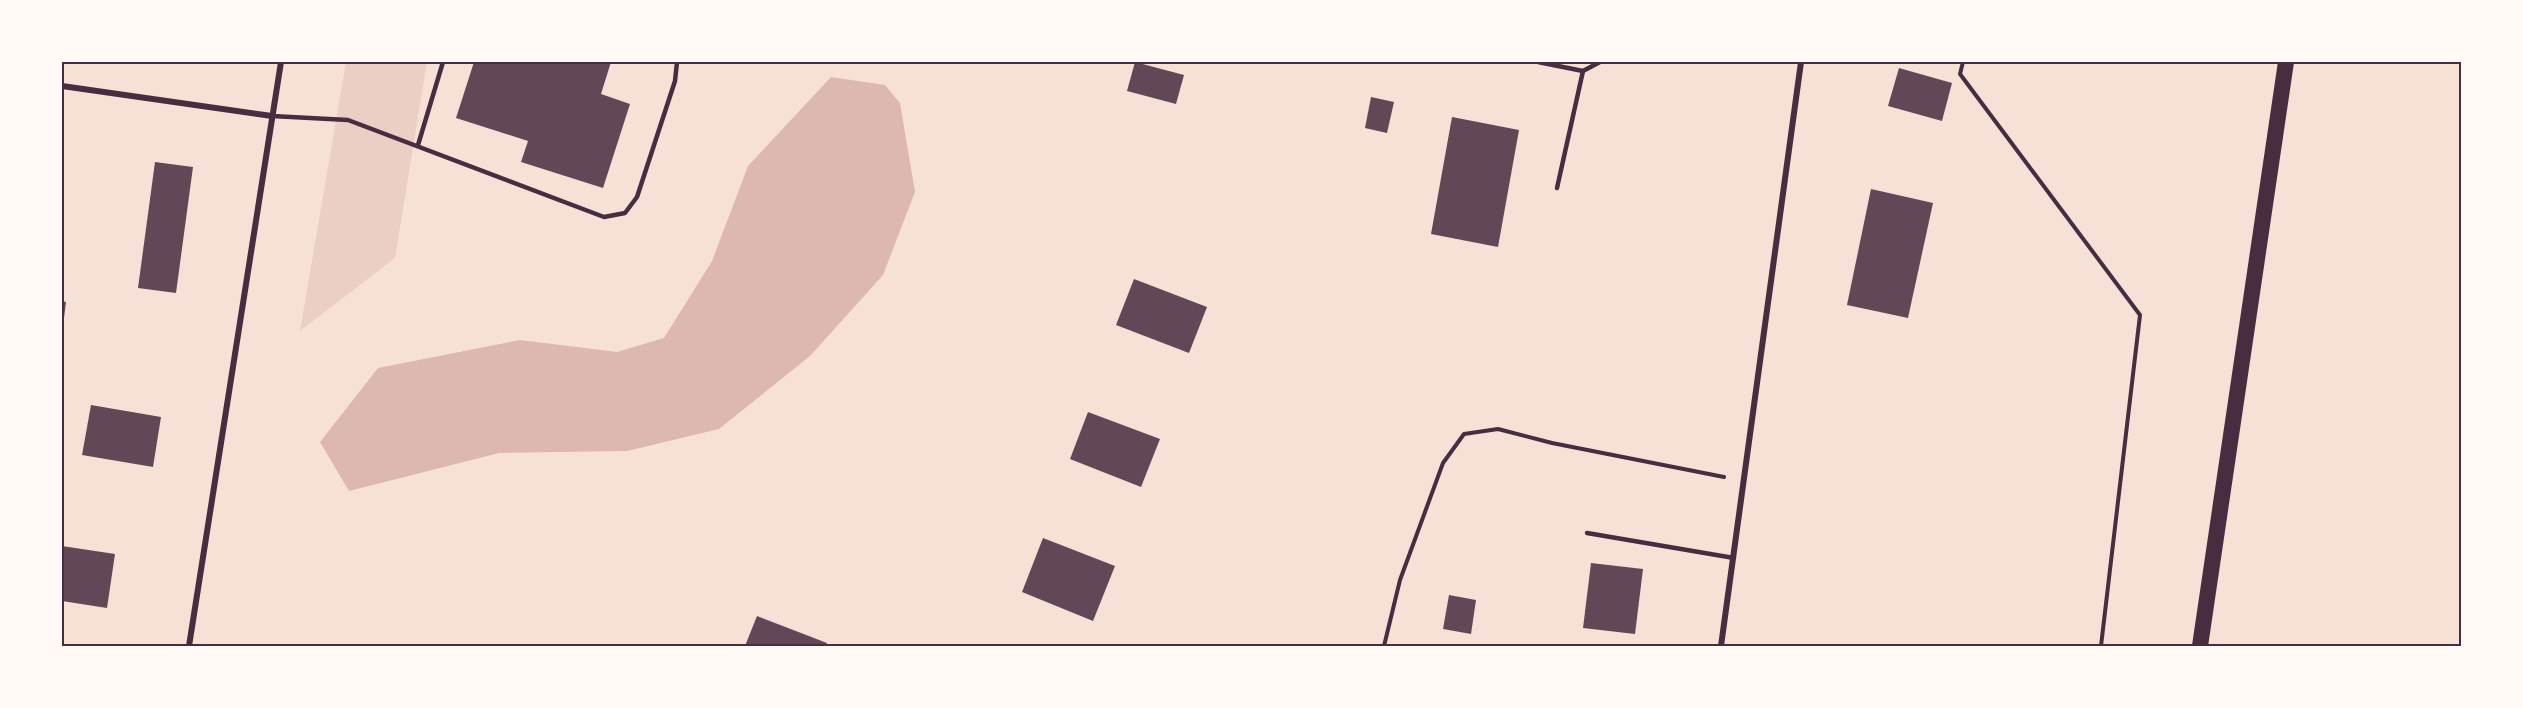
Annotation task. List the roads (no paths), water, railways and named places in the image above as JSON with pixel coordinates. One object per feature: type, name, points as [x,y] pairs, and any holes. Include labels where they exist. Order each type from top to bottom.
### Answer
[{"type":"highway","points":[[2200,646],[2286,62]]},
{"type":"street","points":[[189,646],[281,62]]},
{"type":"street","points":[[1721,646],[1801,62]]},
{"type":"street","points":[[62,86],[272,116]]},
{"type":"lane","points":[[418,145],[443,62]]},
{"type":"lane","points":[[272,116],[348,120],[604,217],[625,213],[637,197],[675,81],[677,62]]},
{"type":"lane","points":[[1538,62],[1583,71],[1600,62]]},
{"type":"lane","points":[[1557,188],[1583,71]]},
{"type":"lane","points":[[1587,533],[1734,558]]}]
